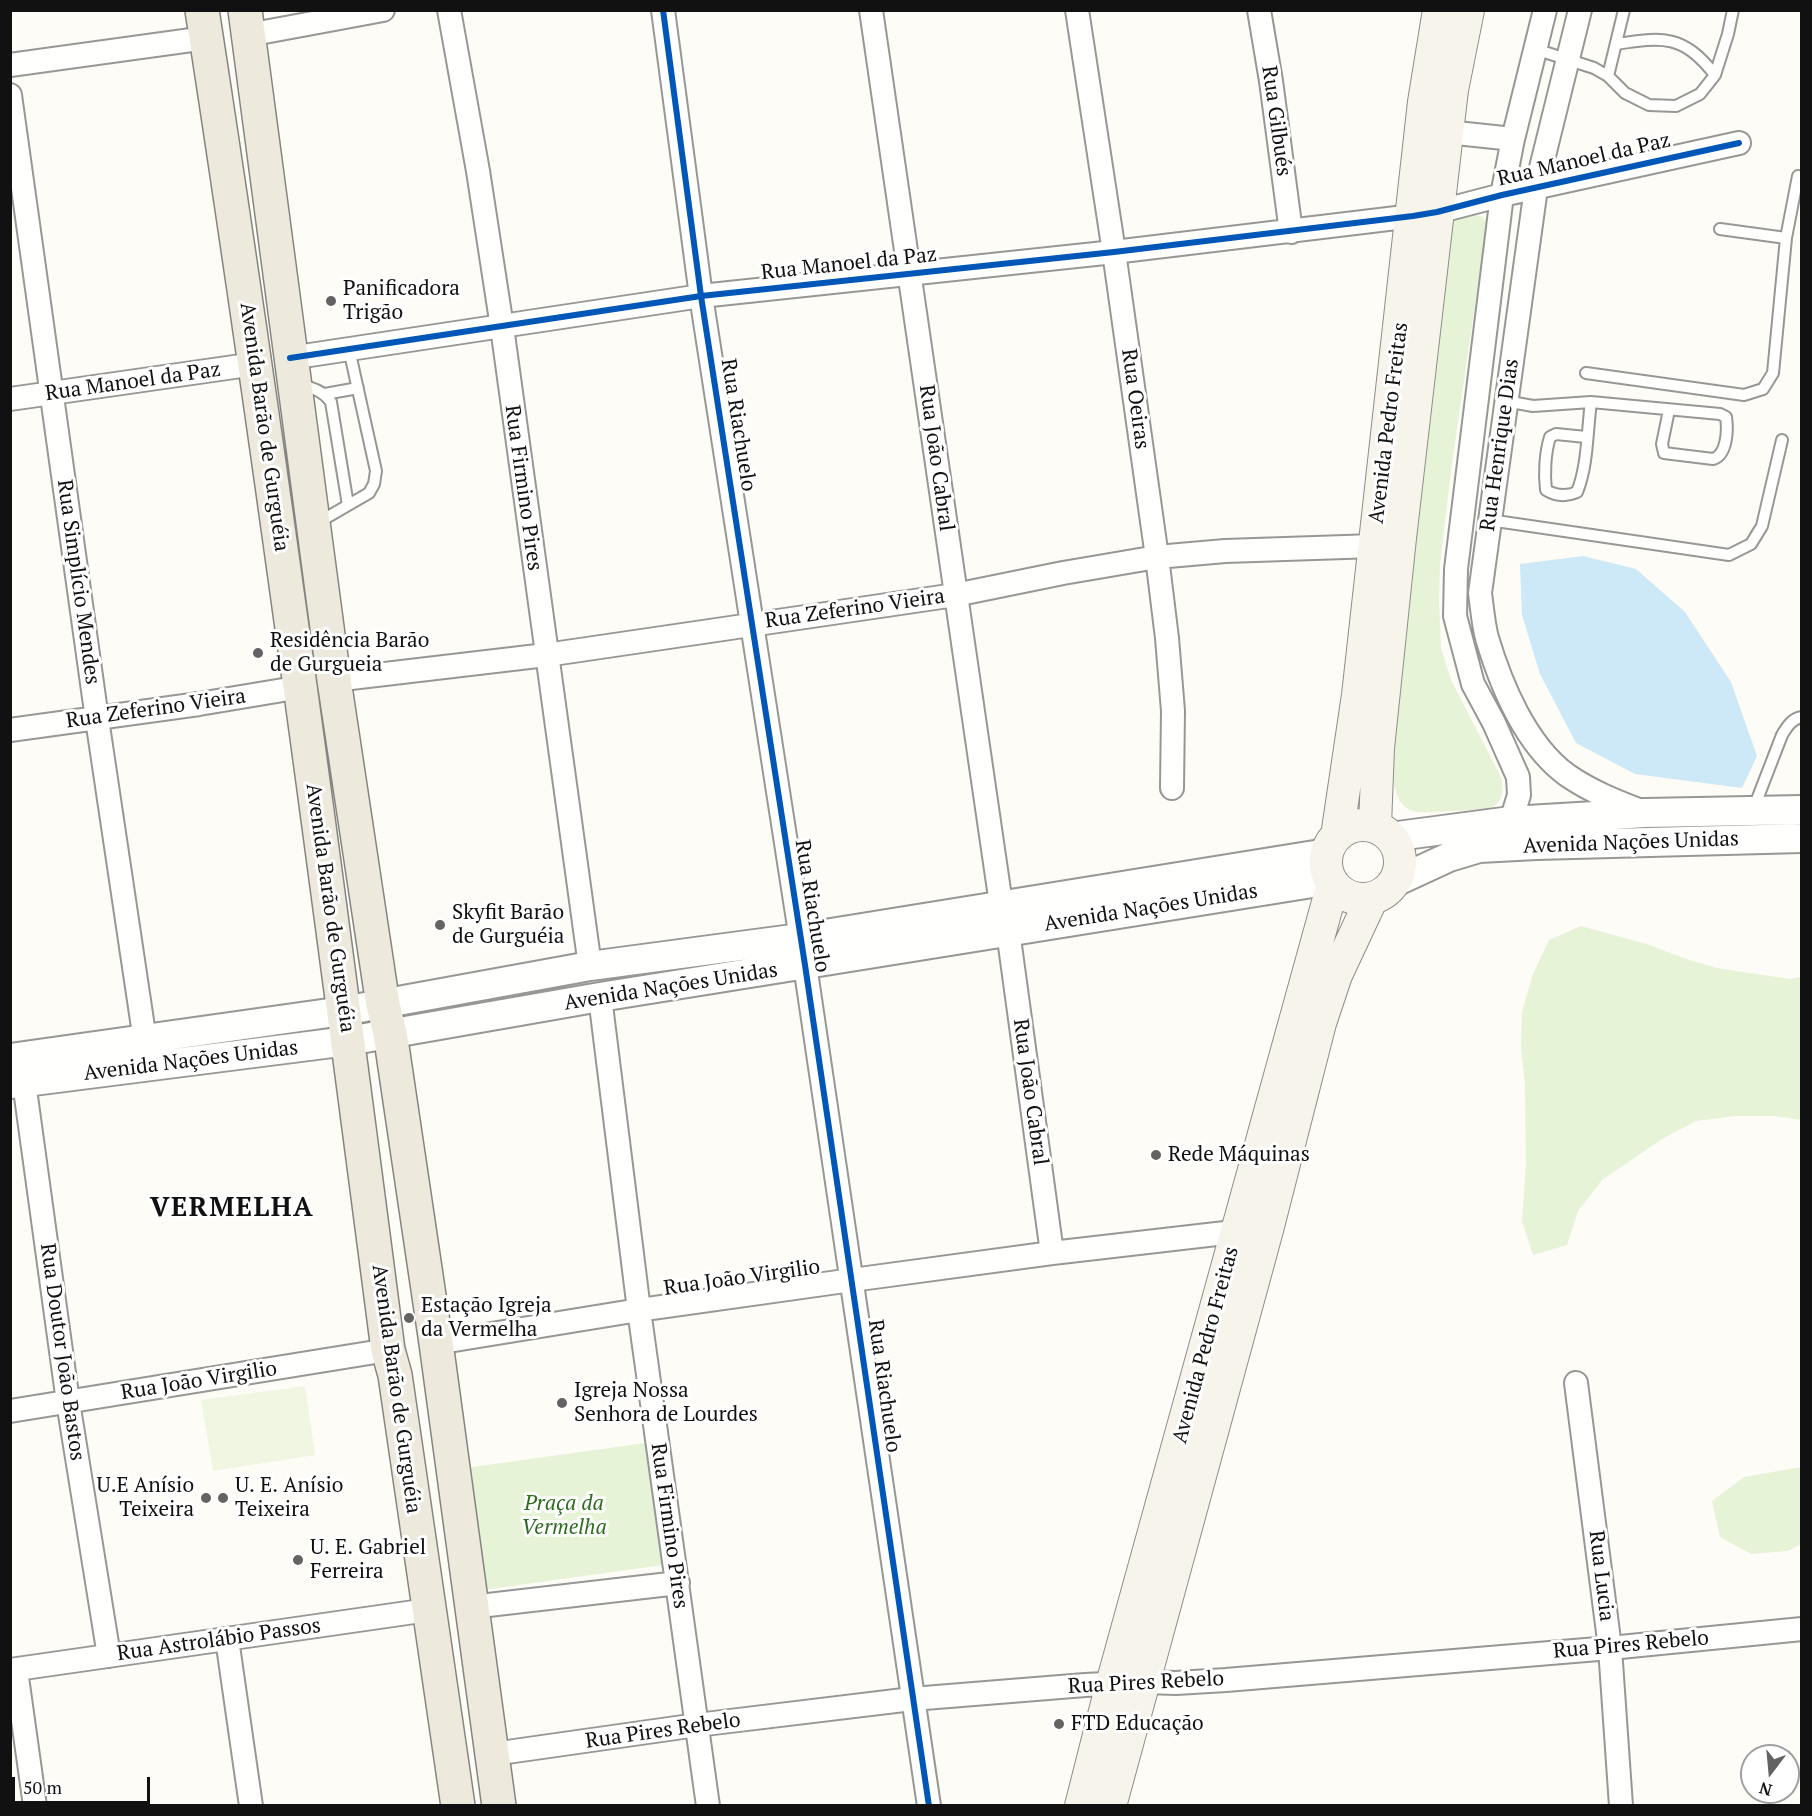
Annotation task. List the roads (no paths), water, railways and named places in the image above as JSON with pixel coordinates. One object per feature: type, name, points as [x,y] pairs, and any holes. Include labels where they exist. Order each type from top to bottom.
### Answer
[{"type":"main road","name":"Avenida Pedro Freitas","points":[[1383,832],[1376,778],[1425,214],[1424,102],[1439,10]]},
{"type":"main road","name":"Avenida Pedro Freitas","points":[[1110,1806],[1221,1396],[1253,1230],[1332,863],[1358,694],[1375,546],[1425,214],[1447,132],[1452,90],[1468,10]]},
{"type":"main road","name":"Avenida Barão de Gurguéia","points":[[246,23],[334,680],[436,1343],[499,1806]]},
{"type":"main road","name":"Avenida Barão de Gurguéia","points":[[204,24],[301,687],[388,1350],[395,1375],[458,1806]]},
{"type":"main road","points":[[1353,826],[1383,832],[1397,847],[1400,859],[1399,870],[1383,890],[1361,899],[1341,892],[1332,863],[1353,826]]},
{"type":"main road","name":"Avenida Pedro Freitas","points":[[1081,1806],[1112,1684],[1320,1023],[1336,975],[1383,890]]},
{"type":"street","points":[[246,23],[384,10]]},
{"type":"street","name":"Rua Firmino Pires","points":[[449,10],[478,171],[502,327],[590,966]]},
{"type":"street","name":"Rua Riachuelo","points":[[663,10],[702,296],[852,1280],[929,1806]]},
{"type":"street","name":"Rua João Cabral","points":[[871,10],[1052,1253]]},
{"type":"street","name":"Rua Oeiras","points":[[1077,10],[1114,252],[1167,638],[1173,711],[1172,789]]},
{"type":"street","name":"Rua Gilbués","points":[[1259,10],[1291,232]]},
{"type":"street","name":"Rua Henrique Dias","points":[[1511,821],[1520,795],[1518,777],[1510,755],[1473,684],[1455,616],[1456,569],[1502,195],[1513,139],[1545,10]]},
{"type":"street","name":"Rua Henrique Dias","points":[[1580,10],[1536,188],[1480,592],[1487,636],[1503,685],[1533,740],[1565,773],[1596,793],[1645,813]]},
{"type":"street","points":[[10,65],[204,24]]},
{"type":"street","name":"Rua Simplício Mendes","points":[[10,95],[34,256],[50,393],[147,1054]]},
{"type":"street","points":[[1447,132],[1513,139]]},
{"type":"street","name":"Rua Manoel da Paz","points":[[291,370],[349,349],[702,296],[1291,232],[1425,214],[1739,143]]},
{"type":"street","name":"Rua Manoel da Paz","points":[[10,399],[255,364]]},
{"type":"street","points":[[1462,517],[1489,520]]},
{"type":"street","name":"Rua Zeferino Vieira","points":[[334,680],[546,655],[955,595],[1157,557],[1225,551],[1375,546]]},
{"type":"street","name":"Rua Zeferino Vieira","points":[[10,730],[199,704],[301,687]]},
{"type":"street","name":"Avenida Nações Unidas","points":[[1383,832],[1645,813],[1802,810]]},
{"type":"street","name":"Avenida Nações Unidas","points":[[1383,890],[1449,857],[1479,848],[1802,838]]},
{"type":"street","name":"Avenida Nações Unidas","points":[[15,1075],[387,1019],[600,997],[802,952],[1332,863]]},
{"type":"street","name":"Avenida Nações Unidas","points":[[387,1019],[590,966],[802,952]]},
{"type":"street","name":"Rua Firmino Pires","points":[[600,997],[639,1310],[708,1806]]},
{"type":"street","name":"Rua Doutor João Bastos","points":[[15,1075],[109,1656]]},
{"type":"street","name":"Rua João Virgilio","points":[[436,1343],[639,1310],[852,1280],[1052,1253],[1253,1230]]},
{"type":"street","name":"Rua João Virgilio","points":[[10,1411],[388,1350]]},
{"type":"street","name":"Rua Lucia","points":[[1575,1383],[1610,1648],[1621,1806]]},
{"type":"street","points":[[471,1607],[678,1583]]},
{"type":"street","name":"Rua Astrolábio Passos","points":[[13,1670],[428,1610]]},
{"type":"street","name":"Rua Pires Rebelo","points":[[493,1755],[697,1725],[912,1699],[1145,1682],[1176,1683],[1610,1648],[1802,1629]]},
{"type":"street","points":[[226,1639],[251,1806]]},
{"type":"street","points":[[13,1670],[36,1806]]},
{"type":"lane","points":[[1608,75],[1624,10]]},
{"type":"lane","points":[[1535,49],[1594,68],[1608,75],[1625,93],[1649,105],[1676,106],[1700,94],[1715,75],[1733,10]]},
{"type":"lane","points":[[1616,44],[1654,38],[1683,45],[1702,58],[1715,75]]},
{"type":"lane","points":[[1586,373],[1744,395],[1763,389],[1773,373],[1786,238],[1798,176]]},
{"type":"lane","points":[[1720,229],[1786,238]]},
{"type":"lane","points":[[313,526],[369,493],[374,484],[375,471],[349,349]]},
{"type":"lane","points":[[291,370],[325,394],[331,402],[348,505]]},
{"type":"lane","points":[[325,394],[358,388]]},
{"type":"lane","points":[[1505,401],[1533,406],[1591,402],[1720,414],[1726,417],[1727,425],[1719,457],[1713,459],[1664,453],[1662,444],[1669,410]]},
{"type":"lane","points":[[1586,437],[1556,434],[1550,437],[1545,472],[1546,490],[1553,494],[1569,496],[1576,492],[1581,482],[1591,402]]},
{"type":"lane","points":[[1489,520],[1729,555],[1751,544],[1762,526],[1782,440]]},
{"type":"lane","points":[[1753,811],[1782,735],[1788,725],[1796,718],[1802,717]]},
{"type":"water","points":[[1583,556],[1636,569],[1685,612],[1731,682],[1757,756],[1742,788],[1635,774],[1576,743],[1540,674],[1522,615],[1520,564]]},
{"type":"place","name":"Panificadora Trigão","points":[[331,301]]},
{"type":"place","name":"Residência Barão de Gurgueia","points":[[258,653]]},
{"type":"place","name":"Skyfit Barão de Gurguéia","points":[[440,925]]},
{"type":"place","name":"Rede Máquinas","points":[[1156,1155]]},
{"type":"place","name":"Estação Igreja da Vermelha","points":[[409,1318]]},
{"type":"place","name":"Igreja Nossa Senhora de Lourdes","points":[[562,1403]]},
{"type":"place","name":"U.E Anísio Teixeira","points":[[206,1498]]},
{"type":"place","name":"U. E. Anísio Teixeira","points":[[223,1498]]},
{"type":"place","name":"U. E. Gabriel Ferreira","points":[[298,1560]]},
{"type":"place","name":"FTD Educação","points":[[1059,1724]]},
{"type":"district","name":"VERMELHA","points":[[232,1208]]},
{"type":"park label","name":"Praça da Vermelha","points":[[564,1516]]}]
